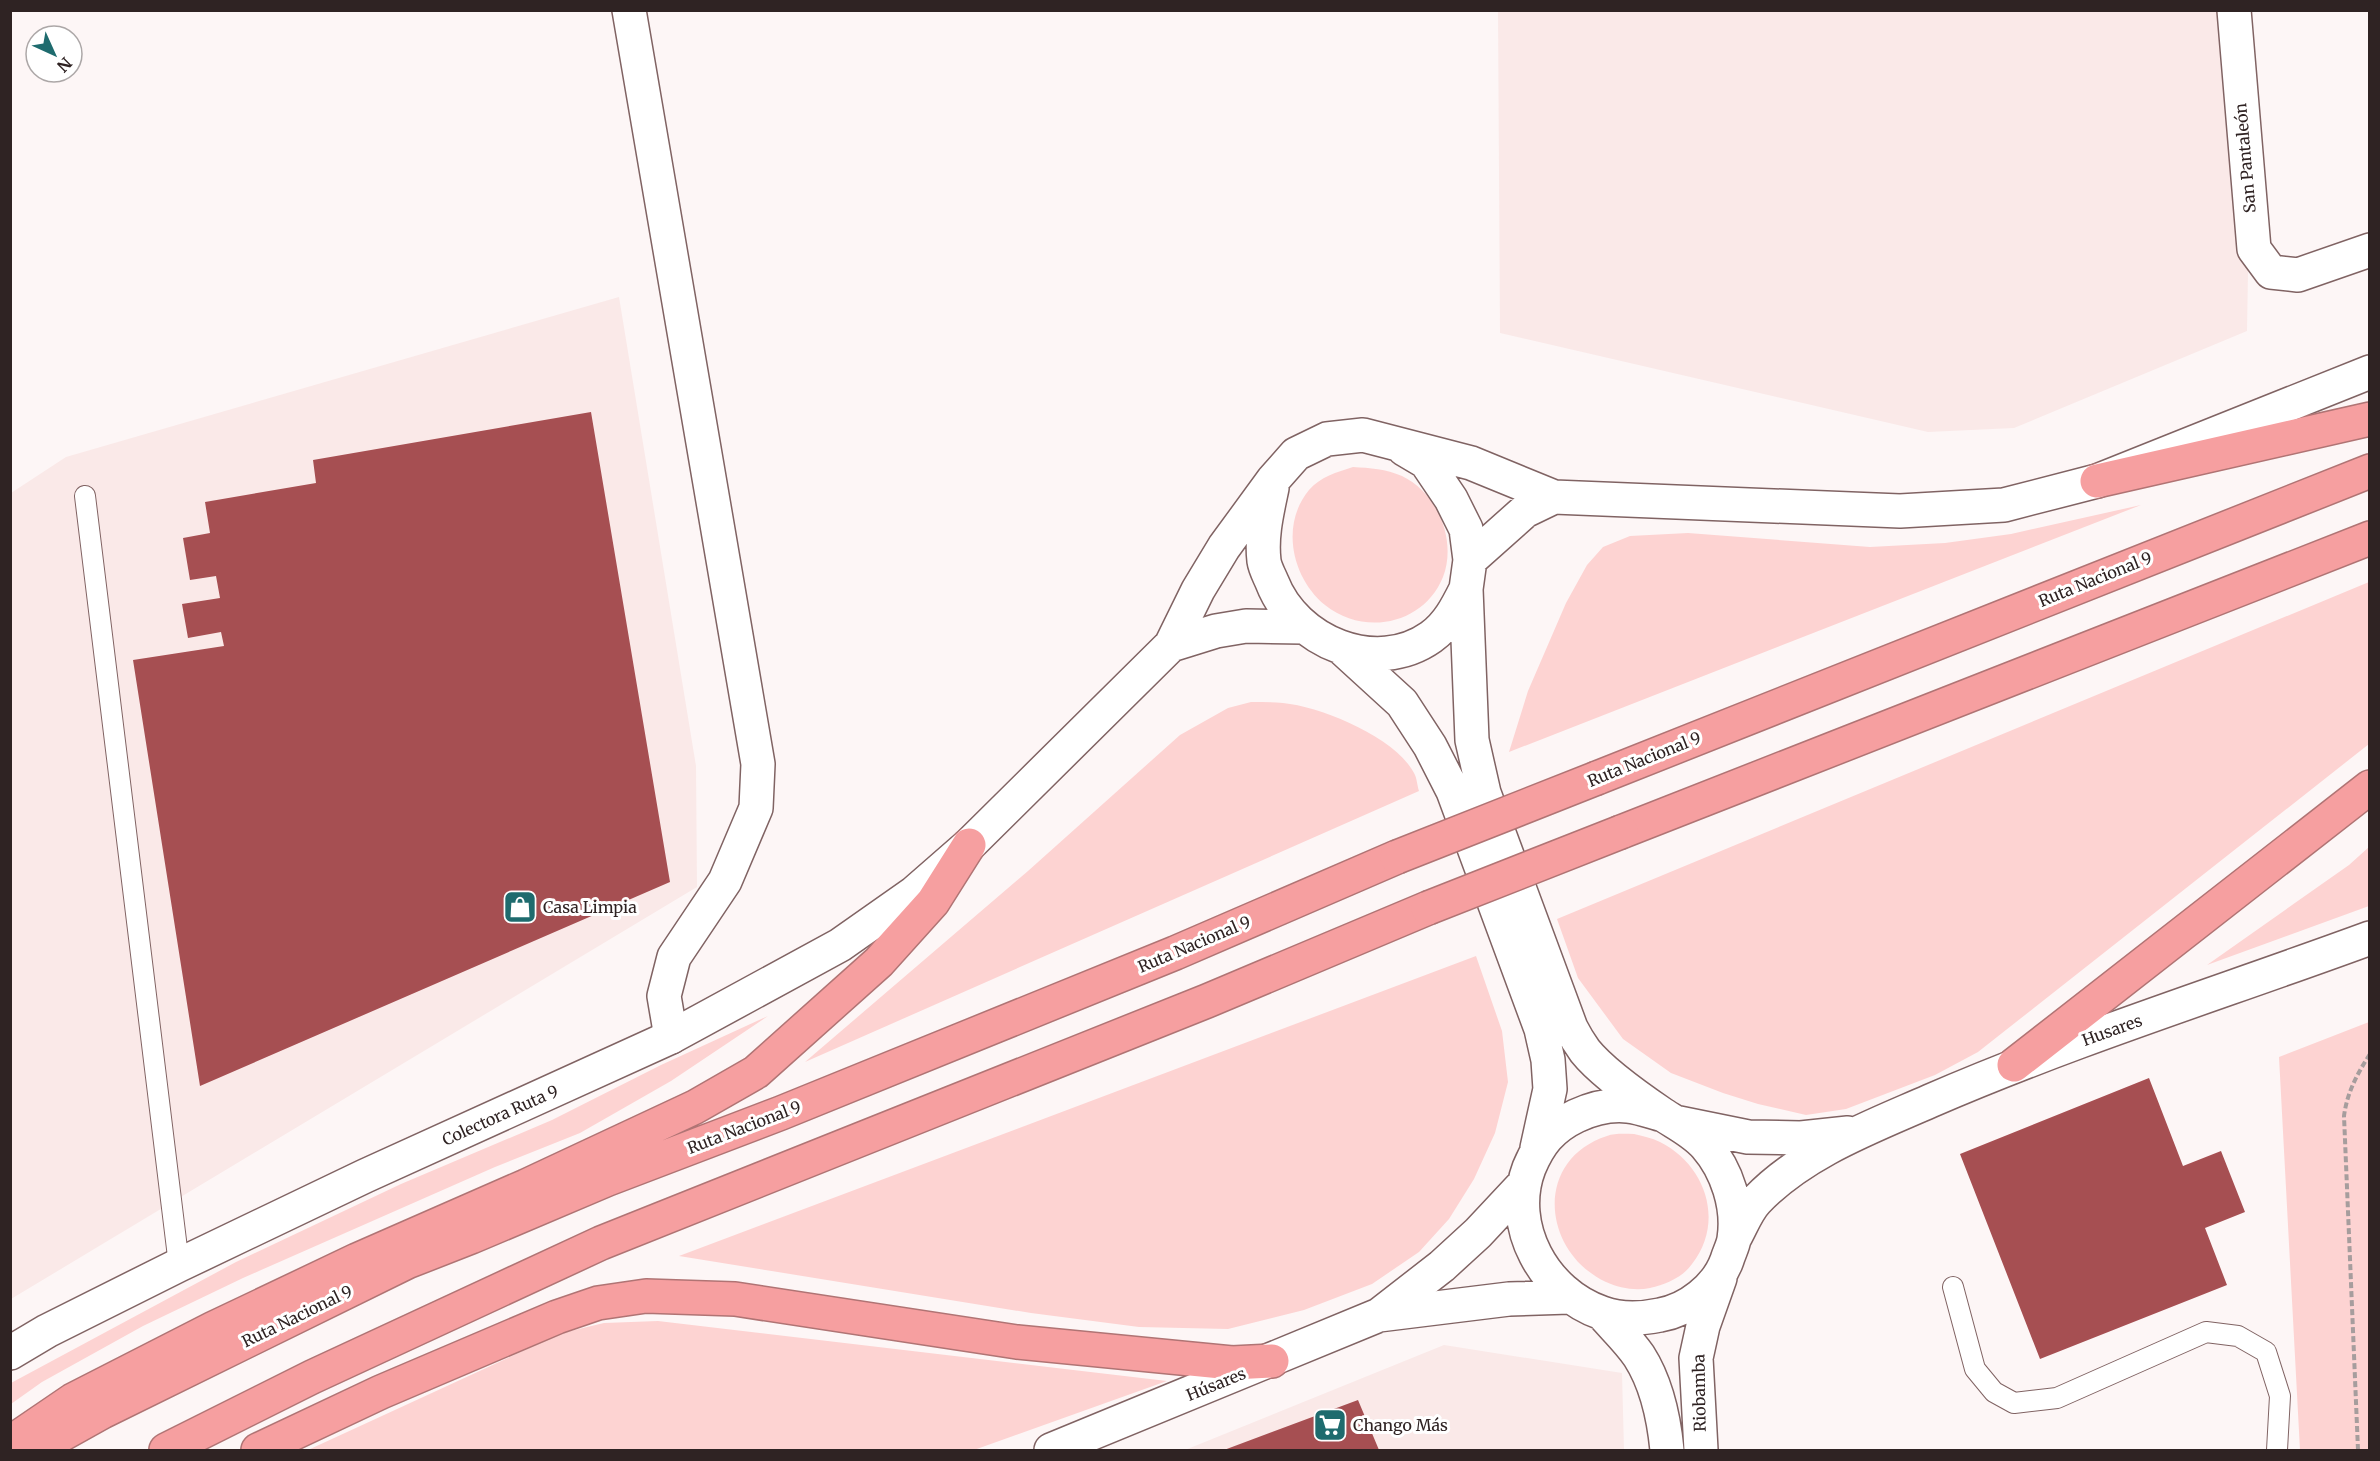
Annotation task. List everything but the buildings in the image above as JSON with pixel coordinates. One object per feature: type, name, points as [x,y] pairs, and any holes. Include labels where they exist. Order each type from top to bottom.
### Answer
[{"type":"highway","points":[[2097,481],[2370,419]]},
{"type":"highway","name":"Ruta Nacional 9","points":[[34,1450],[113,1407],[407,1262],[608,1179],[781,1113],[1175,953],[1397,858],[2370,471]]},
{"type":"highway","points":[[166,1450],[312,1377],[601,1243],[1621,832],[2370,538]]},
{"type":"highway","points":[[2014,1065],[2370,787]]},
{"type":"highway","points":[[10,1443],[73,1400],[212,1329],[357,1260],[526,1186],[695,1107],[756,1071],[879,962],[933,902],[969,845]]},
{"type":"highway","points":[[258,1450],[381,1392],[556,1317],[598,1303],[646,1296],[735,1299],[1017,1342],[1232,1363],[1272,1361]]},
{"type":"street","points":[[629,10],[758,764],[756,808],[725,881],[674,957],[664,996],[671,1037]]},
{"type":"street","name":"San Pantaleón","points":[[2234,10],[2254,249],[2271,272],[2298,275],[2370,250]]},
{"type":"street","points":[[1171,645],[1198,590],[1224,547],[1273,480],[1296,454],[1327,439],[1363,435],[1471,463],[1554,496],[1900,512],[2004,505],[2097,481],[2370,372]]},
{"type":"street","points":[[1398,445],[1426,462],[1451,499],[1466,529],[1472,740],[1478,773],[1571,1028],[1586,1052],[1612,1076],[1706,1145],[1724,1174],[1734,1206],[1729,1253]]},
{"type":"street","points":[[1273,480],[1264,525],[1264,562],[1278,598],[1303,627],[1344,650],[1402,703],[1430,746],[1453,791],[1541,1029],[1548,1060],[1550,1089],[1537,1148],[1522,1186],[1449,1260],[1379,1315]]},
{"type":"street","points":[[1344,650],[1375,655],[1405,651],[1432,637],[1452,616],[1468,575],[1525,511],[1554,496]]},
{"type":"street","points":[[1171,645],[1216,630],[1246,627],[1303,627]]},
{"type":"street","name":"Colectora Ruta 9","points":[[10,1353],[47,1331],[178,1265],[365,1176],[671,1037],[840,945],[914,893],[969,845],[1171,645]]},
{"type":"street","name":"Husares","points":[[1859,1132],[2014,1065],[2370,938]]},
{"type":"street","points":[[1537,1148],[1560,1124],[1592,1108],[1628,1106],[1671,1119],[1748,1137],[1801,1138],[1859,1132]]},
{"type":"street","points":[[1522,1186],[1524,1227],[1540,1266],[1569,1297],[1602,1314],[1639,1319],[1673,1312],[1702,1295],[1729,1253],[1755,1202],[1798,1167],[1859,1132]]},
{"type":"street","name":"Riobamba","points":[[1701,1450],[1696,1358],[1703,1326],[1729,1253]]},
{"type":"street","points":[[1379,1315],[1509,1299],[1569,1297]]},
{"type":"street","points":[[1602,1314],[1639,1356],[1649,1377],[1665,1426],[1666,1450]]},
{"type":"street","name":"Húsares","points":[[1051,1450],[1272,1361],[1379,1315]]},
{"type":"lane","points":[[85,496],[178,1265]]},
{"type":"lane","points":[[1953,1287],[1975,1369],[1994,1392],[2014,1403],[2057,1398],[2206,1332],[2238,1336],[2266,1352],[2280,1396],[2277,1450]]},
{"type":"path","points":[[2358,1450],[2344,1116],[2355,1078],[2370,1054]]},
{"type":"shaded area","points":[[1498,11],[2236,11],[2249,213],[2247,331],[2014,428],[1928,432],[1500,333]]},
{"type":"shaded area","points":[[619,297],[696,766],[697,887],[11,1299],[11,493],[66,457]]},
{"type":"shaded area","points":[[1353,467],[1390,472],[1415,484],[1434,506],[1446,534],[1447,563],[1443,577],[1434,593],[1422,606],[1392,621],[1375,623],[1358,621],[1341,615],[1325,605],[1314,594],[1304,581],[1298,566],[1293,535],[1300,504],[1313,485],[1335,473]]},
{"type":"shaded area","points":[[2141,505],[1509,752],[1528,691],[1566,603],[1587,565],[1603,547],[1630,536],[1688,533],[1870,547],[1945,543],[2011,534]]},
{"type":"shaded area","points":[[2369,582],[2369,744],[1978,1052],[1935,1075],[1846,1109],[1806,1115],[1758,1104],[1671,1073],[1623,1039],[1578,978],[1557,919]]},
{"type":"shaded area","points":[[1251,702],[1299,706],[1337,717],[1356,726],[1391,747],[1405,760],[1415,775],[1419,791],[805,1062],[1028,871],[1180,735],[1228,708]]},
{"type":"shaded area","points":[[2369,847],[2369,906],[2207,965],[2349,865]]},
{"type":"shaded area","points":[[1476,956],[1502,1031],[1508,1082],[1495,1133],[1474,1179],[1449,1219],[1419,1252],[1372,1284],[1304,1310],[1228,1329],[1139,1327],[1031,1313],[679,1256]]},
{"type":"shaded area","points":[[768,1016],[671,1081],[580,1133],[495,1167],[243,1278],[143,1326],[42,1382],[11,1404],[11,1383],[236,1262],[401,1184],[552,1120],[661,1065]]},
{"type":"shaded area","points":[[2369,1022],[2369,1450],[2300,1450],[2279,1057]]},
{"type":"shaded area","points":[[1634,1134],[1660,1142],[1676,1152],[1689,1165],[1706,1196],[1709,1213],[1702,1248],[1688,1269],[1679,1277],[1668,1282],[1639,1289],[1611,1284],[1585,1268],[1569,1250],[1559,1229],[1555,1207],[1557,1185],[1567,1165],[1583,1148],[1610,1135]]},
{"type":"shaded area","points":[[658,1321],[1167,1381],[974,1450],[308,1450],[562,1333],[604,1323]]},
{"type":"shaded area","name":"Chango Más","points":[[1444,1345],[1622,1373],[1624,1450],[1185,1450]]},
{"type":"place","name":"Casa Limpia","points":[[520,907]]},
{"type":"place","name":"Chango Más","points":[[1330,1425]]}]
